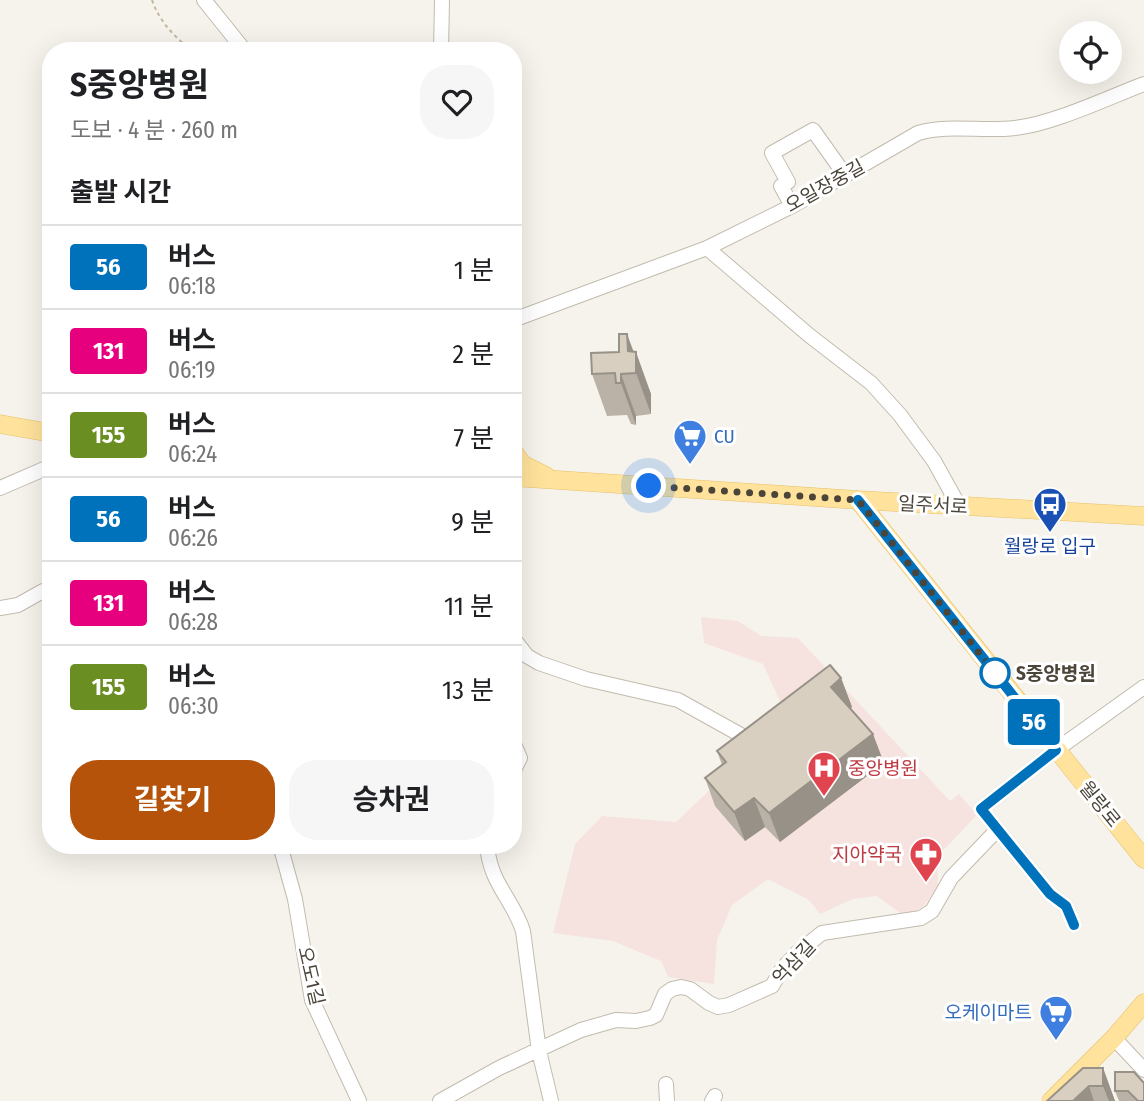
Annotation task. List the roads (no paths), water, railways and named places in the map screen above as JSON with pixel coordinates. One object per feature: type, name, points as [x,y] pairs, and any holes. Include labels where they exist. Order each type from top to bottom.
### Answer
[{"type":"main road","points":[[0,424],[42,431]]},
{"type":"main road","points":[[522,464],[549,477],[570,480]]},
{"type":"main road","name":"일주서로","points":[[522,477],[1144,516]]},
{"type":"main road","name":"월랑로","points":[[858,500],[1144,859]]},
{"type":"main road","points":[[1051,1101],[1114,1038],[1144,1003]]},
{"type":"street","points":[[204,0],[238,42]]},
{"type":"street","points":[[440,42],[442,0]]},
{"type":"street","name":"오일장중길","points":[[522,317],[707,248],[792,206],[918,133],[936,128],[1015,128],[1045,121],[1144,84]]},
{"type":"street","points":[[792,206],[781,186],[788,182],[772,153],[813,130],[845,176]]},
{"type":"street","points":[[707,248],[810,336],[871,383],[900,415],[934,461],[960,506]]},
{"type":"street","points":[[0,488],[42,470]]},
{"type":"street","points":[[0,608],[18,606],[42,593]]},
{"type":"street","points":[[522,650],[538,663],[586,679],[678,699],[748,739]]},
{"type":"street","points":[[1074,925],[1066,906],[1050,894],[996,831],[981,809],[1056,750],[1144,687]]},
{"type":"street","name":"억삼길","points":[[440,1101],[499,1068],[581,1030],[616,1020],[636,1021],[650,1018],[656,1015],[665,994],[681,987],[690,989],[718,1007],[729,1005],[772,986],[782,969],[797,953],[822,933],[921,918],[932,911],[951,878],[996,831]]},
{"type":"street","name":"오도1길","points":[[283,854],[295,899],[313,1000],[359,1101]]},
{"type":"street","points":[[489,854],[496,880],[520,920],[523,931],[538,1051],[551,1101]]},
{"type":"street","points":[[1114,1038],[1144,1070]]},
{"type":"street","points":[[666,1084],[667,1101]]},
{"type":"place","name":"CU","points":[[690,466]]},
{"type":"place","name":"월랑로 입구","points":[[1050,534]]},
{"type":"place","name":"S중앙병원","points":[[995,673]]},
{"type":"place","name":"중앙병원","points":[[824,798]]},
{"type":"place","name":"지아약국","points":[[926,884]]},
{"type":"place","name":"오케이마트","points":[[1056,1042]]}]
